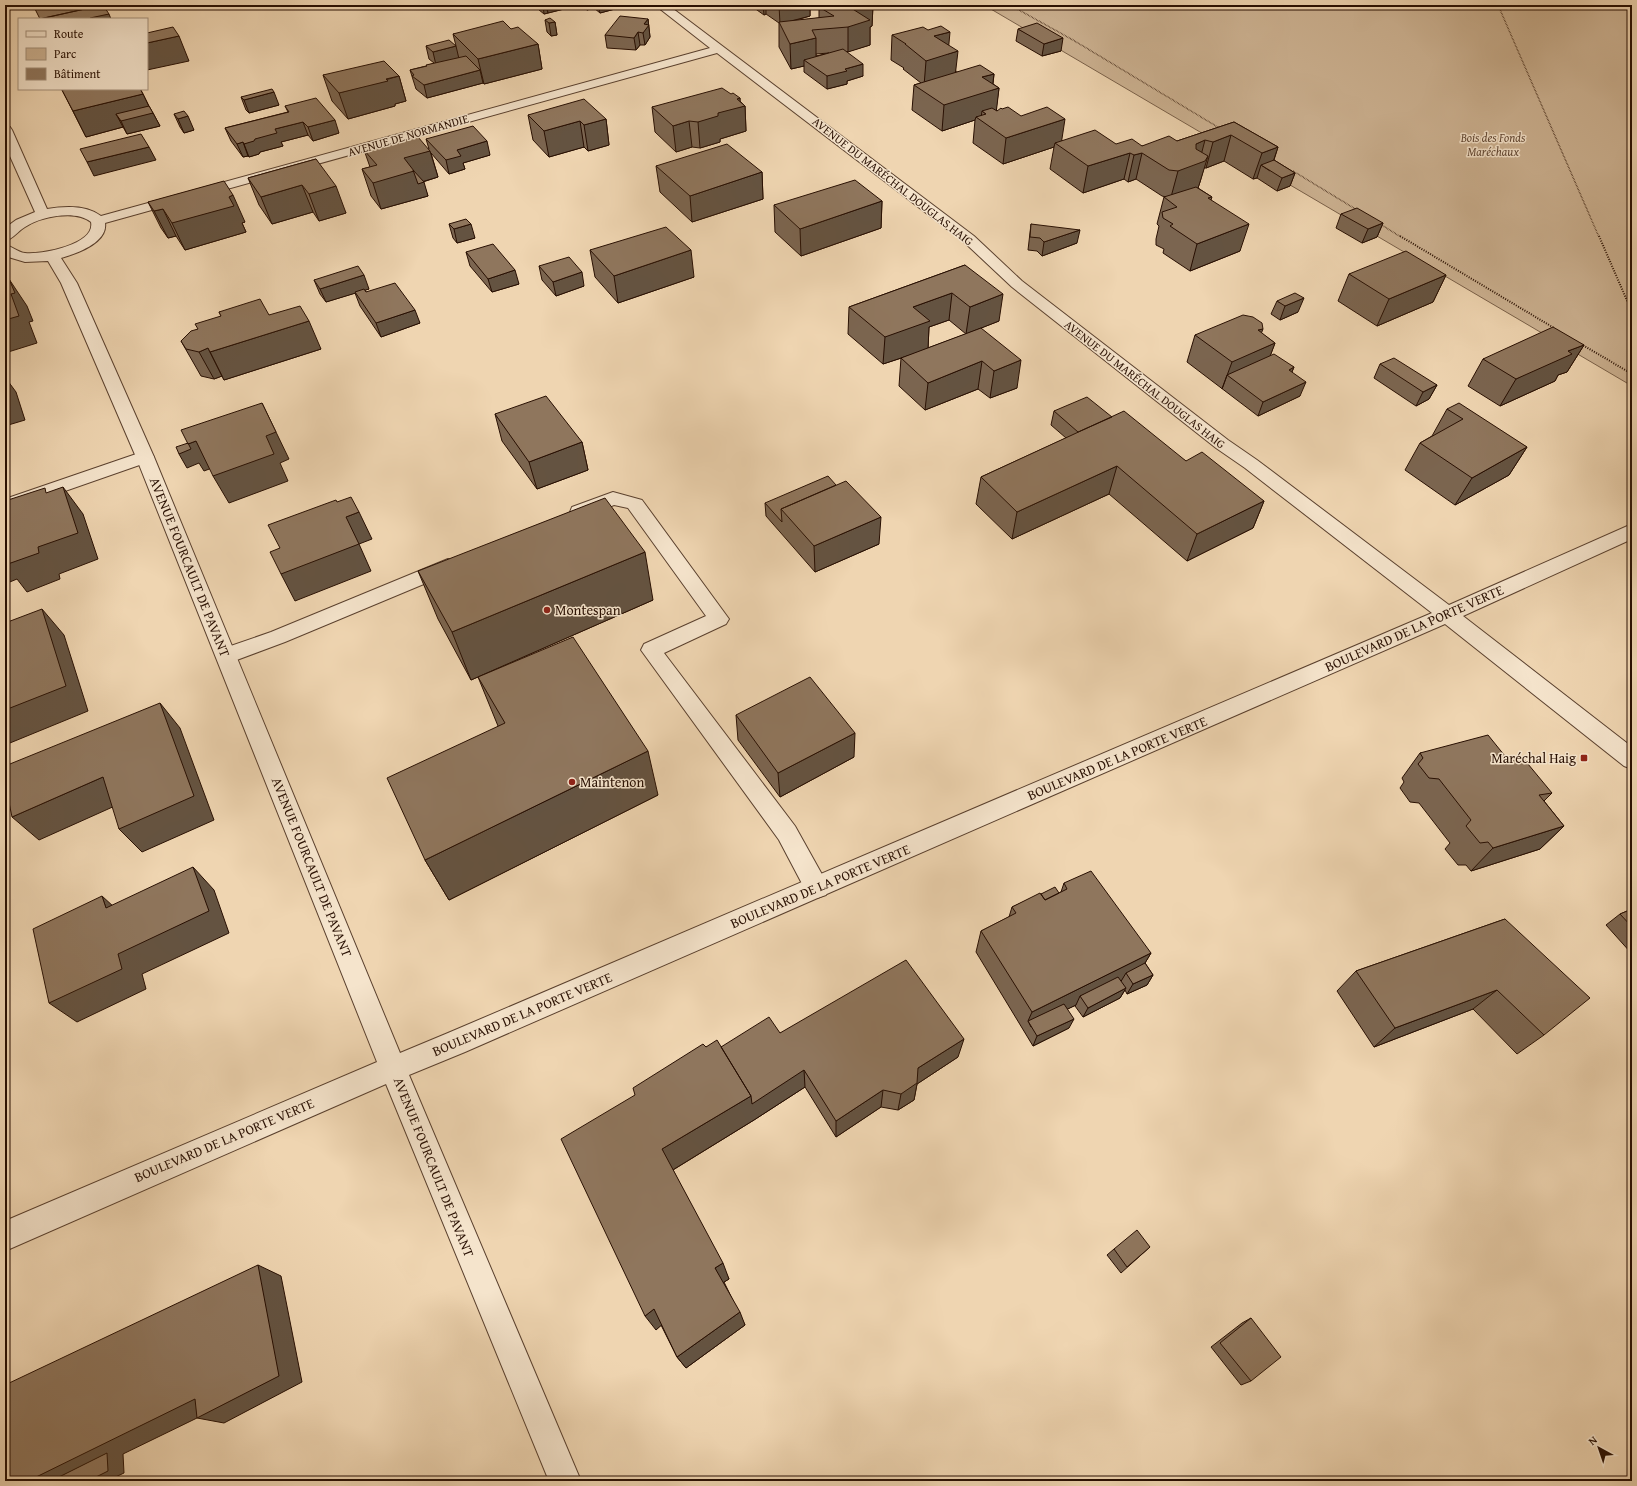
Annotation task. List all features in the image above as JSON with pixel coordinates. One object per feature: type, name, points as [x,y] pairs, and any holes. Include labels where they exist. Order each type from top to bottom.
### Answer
[{"type":"street","name":"AVENUE DU MARÉCHAL DOUGLAS HAIG","points":[[661,5],[969,239],[1017,284],[1222,444],[1251,464],[1447,614],[1632,760]]},
{"type":"street","name":"AVENUE DE NORMANDIE","points":[[98,221],[718,49]]},
{"type":"street","points":[[5,130],[43,215]]},
{"type":"street","points":[[5,237],[22,222],[58,212],[83,212],[92,216],[98,221],[99,227],[96,234],[89,241],[66,252],[52,256],[23,258],[12,255],[5,249]]},
{"type":"street","name":"AVENUE FOURCAULT DE PAVANT","points":[[52,256],[69,283],[145,457],[423,1143],[565,1481]]},
{"type":"street","points":[[5,506],[145,457]]},
{"type":"street","points":[[562,519],[613,498],[635,504],[719,619],[651,650],[787,833],[817,887]]},
{"type":"street","name":"BOULEVARD DE LA PORTE VERTE","points":[[5,1236],[817,887],[1447,614],[1632,531]]},
{"type":"street","points":[[226,656],[467,558]]},
{"type":"path","points":[[1010,5],[1073,40],[1223,130]]},
{"type":"path","points":[[1498,5],[1632,312]]},
{"type":"path","points":[[1291,170],[1359,211]]},
{"type":"path","points":[[1380,223],[1557,330]]},
{"type":"path","points":[[1577,342],[1632,374]]},
{"type":"green space","name":"Bois des Fonds Maréchaux","points":[[984,5],[1632,5],[1632,386]]},
{"type":"building","points":[[33,5],[92,5],[94,7],[44,18],[40,18]]},
{"type":"building","points":[[103,5],[109,14],[90,18],[44,18]]},
{"type":"building","points":[[826,5],[861,5],[851,8],[870,20],[848,27],[812,30],[816,38],[790,44],[779,22],[834,16],[819,7]]},
{"type":"building","points":[[620,16],[648,19],[644,24],[649,25],[643,33],[638,32],[634,38],[605,35]]},
{"type":"building","points":[[550,18],[555,22],[549,23],[545,20]]},
{"type":"building","points":[[503,21],[511,29],[518,27],[538,44],[478,59],[453,34]]},
{"type":"building","points":[[1037,23],[1063,38],[1044,44],[1018,29]]},
{"type":"building","points":[[941,26],[950,32],[934,36],[958,51],[926,61],[906,44],[892,35],[923,27],[928,30]]},
{"type":"building","points":[[173,27],[179,36],[148,43],[148,33]]},
{"type":"building","points":[[449,40],[456,46],[433,52],[426,46]]},
{"type":"building","points":[[843,49],[863,64],[845,69],[847,71],[827,76],[804,60]]},
{"type":"building","points":[[466,56],[480,70],[424,85],[412,76],[414,75],[410,70],[427,66],[426,65]]},
{"type":"building","points":[[384,61],[399,76],[386,79],[388,81],[339,93],[323,75]]},
{"type":"building","points":[[980,65],[994,74],[982,77],[999,88],[944,105],[914,85]]},
{"type":"building","points":[[722,88],[740,98],[737,99],[745,106],[718,113],[718,116],[698,122],[689,121],[673,126],[652,107]]},
{"type":"building","points":[[272,89],[274,92],[244,100],[241,97]]},
{"type":"building","points":[[62,90],[141,90],[143,94],[73,111]]},
{"type":"building","points":[[316,98],[335,120],[308,127],[303,122],[275,129],[277,133],[255,139],[254,141],[244,144],[243,142],[237,144],[225,128],[289,112],[285,106]]},
{"type":"building","points":[[584,99],[606,119],[584,125],[580,121],[544,131],[528,115]]},
{"type":"building","points":[[149,106],[153,113],[121,121],[116,114]]},
{"type":"building","points":[[1008,107],[1021,116],[1047,107],[1065,119],[1006,138],[976,117],[986,114],[982,111],[992,108],[997,111],[1001,108]]},
{"type":"building","points":[[184,111],[188,116],[178,119],[174,114]]},
{"type":"building","points":[[1234,122],[1278,147],[1262,153],[1231,135],[1213,142],[1205,140],[1196,144],[1196,149],[1208,156],[1205,161],[1178,171],[1169,170],[1142,153],[1134,155],[1130,153],[1088,166],[1055,143],[1095,130],[1116,144],[1132,139],[1142,146],[1169,136],[1177,141]]},
{"type":"building","points":[[473,126],[487,141],[457,150],[461,156],[446,160],[426,139]]},
{"type":"building","points":[[141,134],[149,147],[87,162],[80,149]]},
{"type":"building","points":[[418,137],[430,151],[404,158],[414,171],[373,183],[362,169],[377,165],[364,150]]},
{"type":"building","points":[[727,144],[762,172],[690,196],[656,166]]},
{"type":"building","points":[[316,159],[336,186],[309,194],[302,185],[261,197],[248,178]]},
{"type":"building","points":[[1274,160],[1295,173],[1282,178],[1261,165]]},
{"type":"building","points":[[413,170],[424,182],[418,184]]},
{"type":"building","points":[[855,180],[882,201],[800,229],[774,205]]},
{"type":"building","points":[[224,181],[233,195],[229,197],[234,206],[172,223],[163,209],[154,211],[148,202]]},
{"type":"building","points":[[1196,187],[1212,197],[1208,198],[1249,224],[1197,244],[1170,226],[1173,224],[1163,218],[1162,212],[1177,207],[1164,197]]},
{"type":"building","points":[[1357,208],[1383,223],[1368,229],[1341,214]]},
{"type":"building","points":[[466,219],[471,224],[454,229],[449,224]]},
{"type":"building","points":[[1031,224],[1080,230],[1044,242],[1040,238],[1030,237]]},
{"type":"building","points":[[666,227],[691,250],[614,276],[590,250]]},
{"type":"building","points":[[493,244],[515,270],[488,279],[466,252]]},
{"type":"building","points":[[1406,251],[1446,275],[1389,299],[1349,274]]},
{"type":"building","points":[[569,257],[582,272],[553,282],[539,266]]},
{"type":"building","points":[[965,265],[1003,294],[970,307],[952,293],[913,307],[930,321],[885,337],[849,307]]},
{"type":"building","points":[[358,266],[364,275],[320,289],[314,280]]},
{"type":"building","points":[[9,279],[15,293],[11,294],[19,316],[5,320],[5,280]]},
{"type":"building","points":[[395,283],[415,310],[376,323],[355,292],[364,289],[366,292]]},
{"type":"building","points":[[1295,293],[1304,298],[1285,306],[1277,301]]},
{"type":"building","points":[[260,299],[269,315],[300,306],[309,321],[210,352],[208,348],[199,352],[186,349],[181,341],[191,331],[198,329],[195,324],[221,316],[219,312]]},
{"type":"building","points":[[1243,315],[1253,317],[1262,323],[1263,329],[1258,330],[1275,343],[1232,362],[1195,335]]},
{"type":"building","points":[[1553,327],[1584,345],[1568,351],[1572,354],[1516,379],[1483,359]]},
{"type":"building","points":[[981,328],[1021,360],[994,371],[982,361],[928,383],[901,358]]},
{"type":"building","points":[[1274,354],[1294,367],[1289,370],[1306,382],[1263,402],[1227,375]]},
{"type":"building","points":[[1394,358],[1437,385],[1423,392],[1380,364]]},
{"type":"building","points":[[546,396],[582,442],[529,462],[495,414]]},
{"type":"building","points":[[1087,397],[1112,417],[1078,432],[1054,411]]},
{"type":"building","points":[[262,403],[276,432],[266,436],[274,454],[213,476],[196,441],[188,444],[181,430]]},
{"type":"building","points":[[1459,403],[1527,447],[1472,478],[1420,443],[1463,419],[1447,409]]},
{"type":"building","points":[[1124,411],[1186,461],[1202,452],[1264,501],[1197,534],[1117,466],[1017,512],[981,477]]},
{"type":"building","points":[[188,443],[191,449],[179,454],[176,447]]},
{"type":"building","points":[[828,476],[836,485],[781,509],[782,522],[765,503]]},
{"type":"building","points":[[846,481],[881,517],[814,546],[781,509]]},
{"type":"building","points":[[63,487],[78,533],[38,547],[39,553],[5,565],[5,501],[45,488],[46,493]]},
{"type":"building","points":[[351,497],[359,512],[346,517],[359,544],[281,574],[270,552],[280,548],[268,525],[336,500],[337,502]]},
{"type":"building","points":[[605,498],[645,552],[452,632],[418,571]]},
{"type":"building","points":[[42,609],[66,686],[5,710],[5,623]]},
{"type":"building","points":[[573,637],[648,751],[425,860],[387,778],[505,723],[478,677]]},
{"type":"building","points":[[810,677],[855,733],[778,773],[736,715]]},
{"type":"building","points":[[160,703],[194,796],[119,829],[103,777],[12,817],[5,783],[5,766]]},
{"type":"building","points":[[1488,735],[1509,761],[1523,758],[1552,793],[1539,795],[1564,826],[1493,848],[1488,842],[1480,843],[1466,826],[1471,820],[1439,779],[1429,778],[1418,764],[1423,758],[1420,753]]},
{"type":"building","points":[[193,867],[209,911],[118,954],[122,969],[49,1003],[33,929],[102,896],[106,908]]},
{"type":"building","points":[[1091,871],[1151,953],[1032,1012],[981,931],[1016,913],[1012,907],[1040,893],[1045,900],[1067,889],[1064,883]]},
{"type":"building","points":[[1055,887],[1059,893],[1045,900],[1041,894]]},
{"type":"building","points":[[1632,909],[1632,927],[1620,914]]},
{"type":"building","points":[[1505,919],[1590,998],[1544,1035],[1497,990],[1395,1028],[1356,971]]},
{"type":"building","points":[[906,960],[964,1039],[918,1068],[917,1083],[901,1094],[883,1090],[836,1121],[804,1070],[752,1104],[751,1096],[721,1047],[769,1017],[780,1033]]},
{"type":"building","points":[[1145,963],[1153,975],[1133,984],[1126,973]]},
{"type":"building","points":[[1118,977],[1126,988],[1088,1008],[1080,996]]},
{"type":"building","points":[[1064,1004],[1074,1019],[1037,1036],[1028,1021]]},
{"type":"building","points":[[717,1040],[751,1096],[662,1149],[723,1263],[715,1268],[740,1312],[677,1357],[654,1309],[645,1316],[561,1139],[635,1095],[633,1088],[703,1044],[706,1047]]},
{"type":"building","points":[[1137,1230],[1150,1247],[1127,1267],[1114,1249]]},
{"type":"building","points":[[258,1265],[279,1376],[197,1418],[195,1399],[28,1481],[5,1481],[5,1385]]},
{"type":"building","points":[[1251,1318],[1281,1357],[1251,1381],[1220,1343]]},
{"type":"building","points":[[107,1453],[108,1471],[88,1481],[51,1481]]},
{"type":"place","name":"Montespan","points":[[547,610]]},
{"type":"place","name":"Maréchal Haig","points":[[1584,758]]},
{"type":"place","name":"Maintenon","points":[[572,782]]}]
